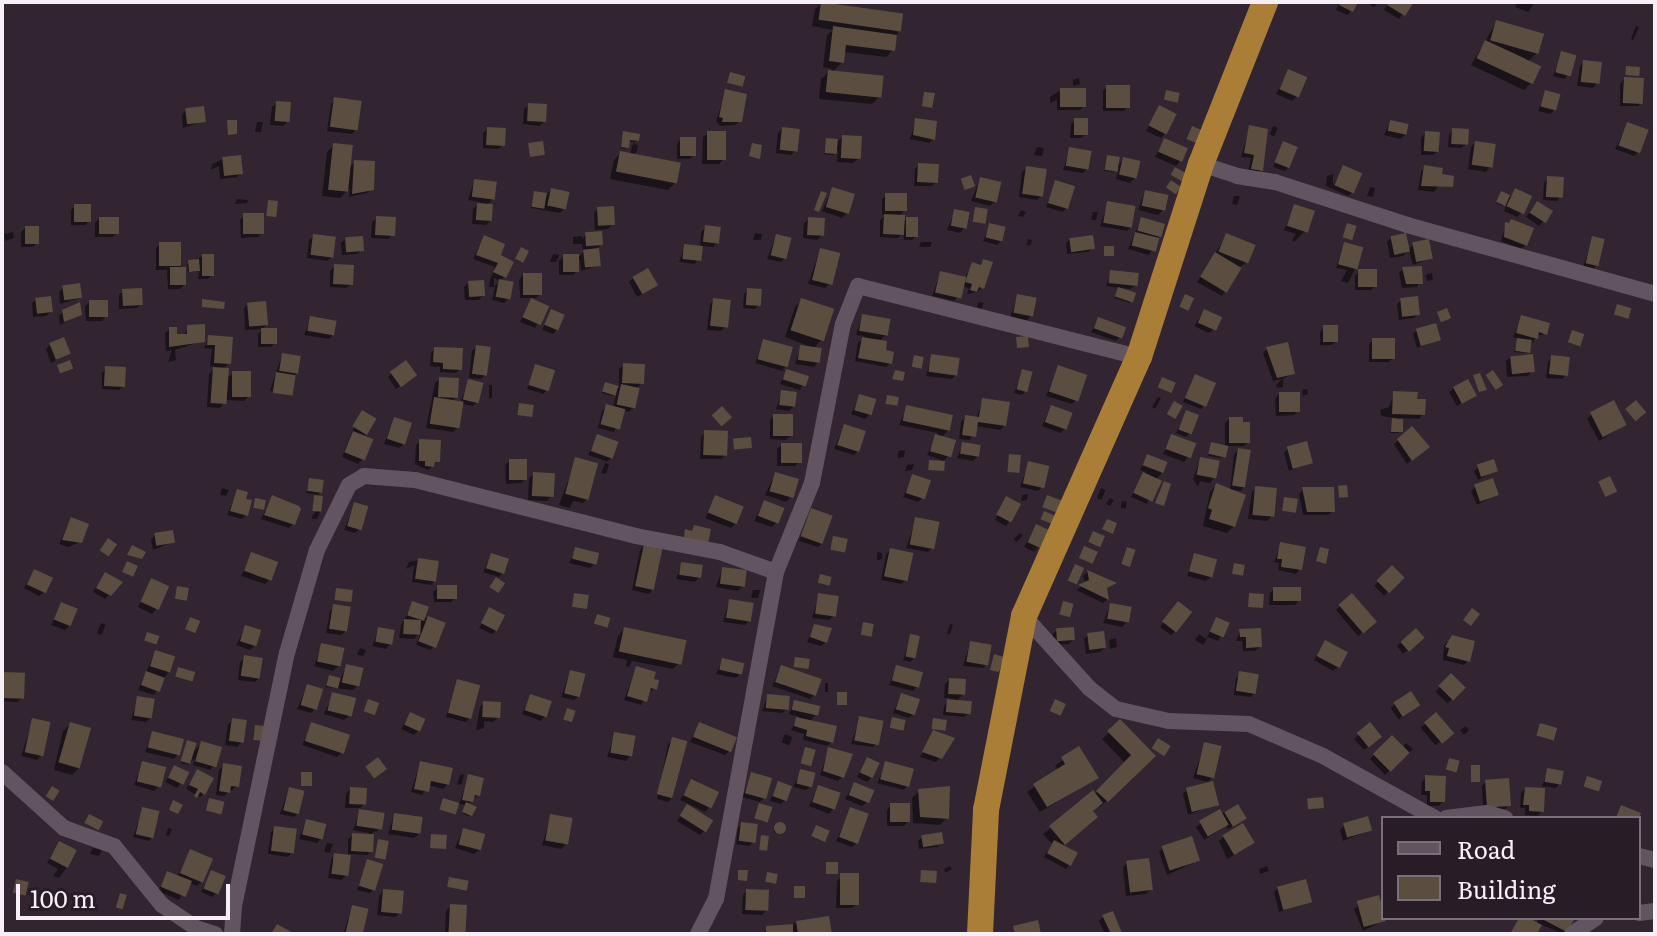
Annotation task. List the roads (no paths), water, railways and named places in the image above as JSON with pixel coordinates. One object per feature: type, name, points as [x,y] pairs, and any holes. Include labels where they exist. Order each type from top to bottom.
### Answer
[{"type":"highway","points":[[980,934],[986,810],[1024,616],[1139,357],[1201,164],[1265,2]]},
{"type":"street","points":[[1201,164],[1237,176],[1275,182],[1407,225],[1655,294]]},
{"type":"street","points":[[698,934],[716,899],[776,572],[812,483],[843,324],[858,286],[1139,357]]},
{"type":"street","points":[[232,934],[234,906],[287,653],[317,550],[349,485],[364,476],[415,480],[636,536],[720,552],[776,572]]},
{"type":"street","points":[[1024,616],[1089,688],[1116,709],[1169,721],[1249,724],[1323,756],[1431,816]]},
{"type":"street","points":[[2,772],[64,828],[114,846],[162,905],[196,928],[215,934]]},
{"type":"street","points":[[1462,816],[1487,813],[1498,816]]},
{"type":"street","points":[[1572,934],[1593,920]]}]
